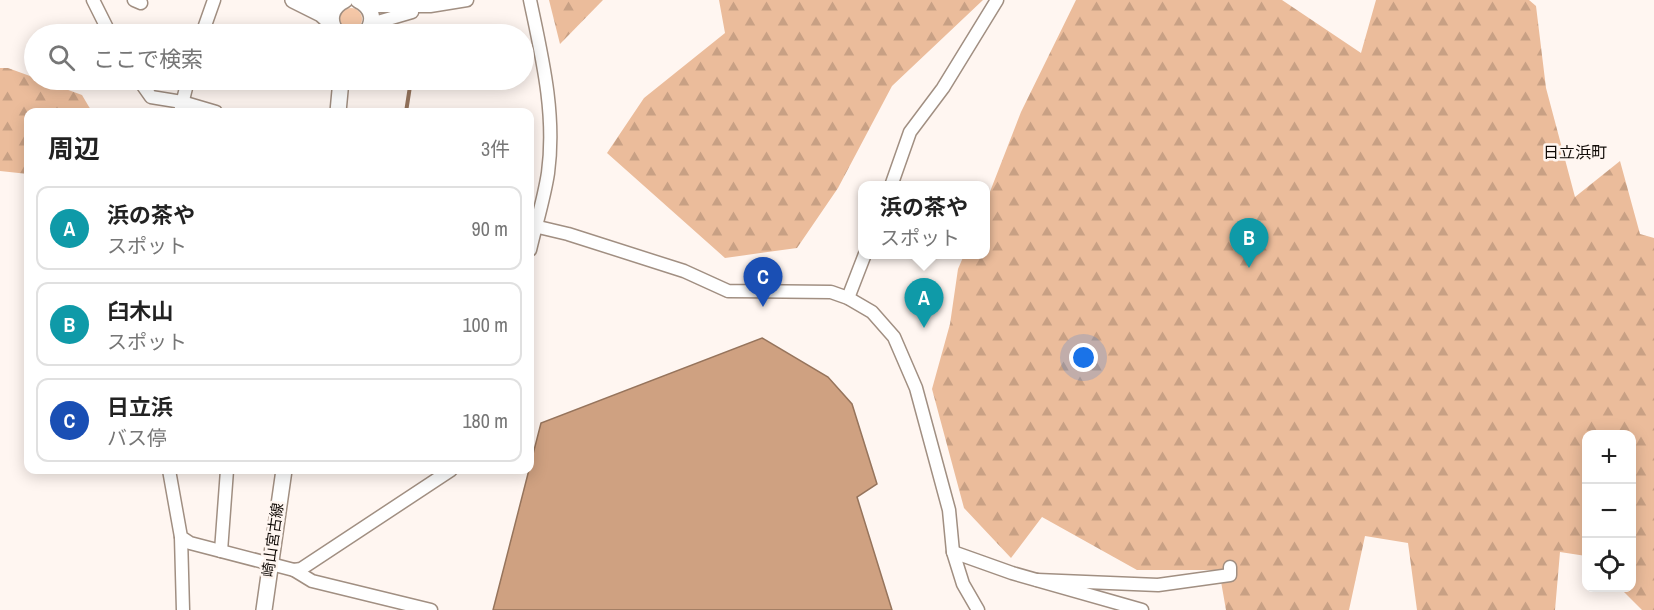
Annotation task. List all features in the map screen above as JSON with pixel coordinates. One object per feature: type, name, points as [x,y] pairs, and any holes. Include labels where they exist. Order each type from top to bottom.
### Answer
[{"type":"main road","points":[[293,0],[321,14],[330,24]]},
{"type":"main road","points":[[316,0],[341,3],[336,24]]},
{"type":"main road","points":[[362,3],[371,15],[369,24]]},
{"type":"main road","points":[[338,108],[341,90]]},
{"type":"main road","name":"崎山宮古線","points":[[264,610],[283,474]]},
{"type":"street","points":[[206,24],[214,0]]},
{"type":"street","points":[[381,24],[430,6],[467,0]]},
{"type":"street","points":[[530,0],[549,102],[548,175],[534,222]]},
{"type":"street","points":[[893,181],[910,132],[943,88],[997,0]]},
{"type":"street","points":[[96,1],[106,24]]},
{"type":"street","points":[[362,3],[430,6]]},
{"type":"street","points":[[146,90],[151,97],[181,107],[185,90]]},
{"type":"street","points":[[534,225],[684,271],[728,291],[831,292],[848,298],[872,312],[888,327],[916,388],[949,510],[953,552],[963,584],[978,610]]},
{"type":"street","points":[[848,298],[863,259]]},
{"type":"street","points":[[170,474],[181,537],[183,610]]},
{"type":"street","points":[[221,551],[227,474]]},
{"type":"street","points":[[294,570],[301,569],[445,474]]},
{"type":"street","points":[[181,537],[190,543],[294,570],[312,581],[431,610]]},
{"type":"street","points":[[953,552],[1037,580],[1142,610]]},
{"type":"street","points":[[1037,580],[1158,585],[1230,575],[1230,567]]},
{"type":"street","points":[[1091,610],[1100,598]]},
{"type":"shaded area","points":[[347,8],[355,8],[362,15],[361,24],[340,23],[340,15]]},
{"type":"shaded area","points":[[762,338],[828,377],[852,404],[877,484],[857,497],[892,610],[493,610],[528,474],[534,474],[534,450],[541,423]]},
{"type":"green space","points":[[549,0],[603,0],[560,44]]},
{"type":"green space","points":[[719,0],[983,0],[892,86],[838,188],[797,248],[725,258],[607,153],[644,98],[725,33]]},
{"type":"green space","points":[[1076,0],[1282,0],[1361,53],[1376,0],[1529,0],[1536,6],[1546,88],[1575,197],[1620,161],[1640,234],[1654,238],[1654,610],[1642,610],[1624,592],[1636,592],[1636,430],[1582,430],[1582,555],[1560,552],[1555,610],[1417,610],[1408,543],[1365,536],[1349,610],[1226,610],[1219,570],[1137,570],[1042,517],[1011,558],[964,508],[932,389],[950,324],[958,269],[962,259],[990,259],[990,192],[1021,112]]},
{"type":"green space","points":[[0,68],[8,68],[24,74],[24,90],[68,90],[82,95],[90,108],[24,108],[24,174],[0,171]]},
{"type":"waterway","points":[[407,108],[409,90]]},
{"type":"place","name":"臼木山","points":[[1249,268]]},
{"type":"place","name":"日立浜","points":[[763,307]]},
{"type":"place","name":"浜の茶や","points":[[924,328]]},
{"type":"district","name":"日立浜町","points":[[1575,152]]}]
